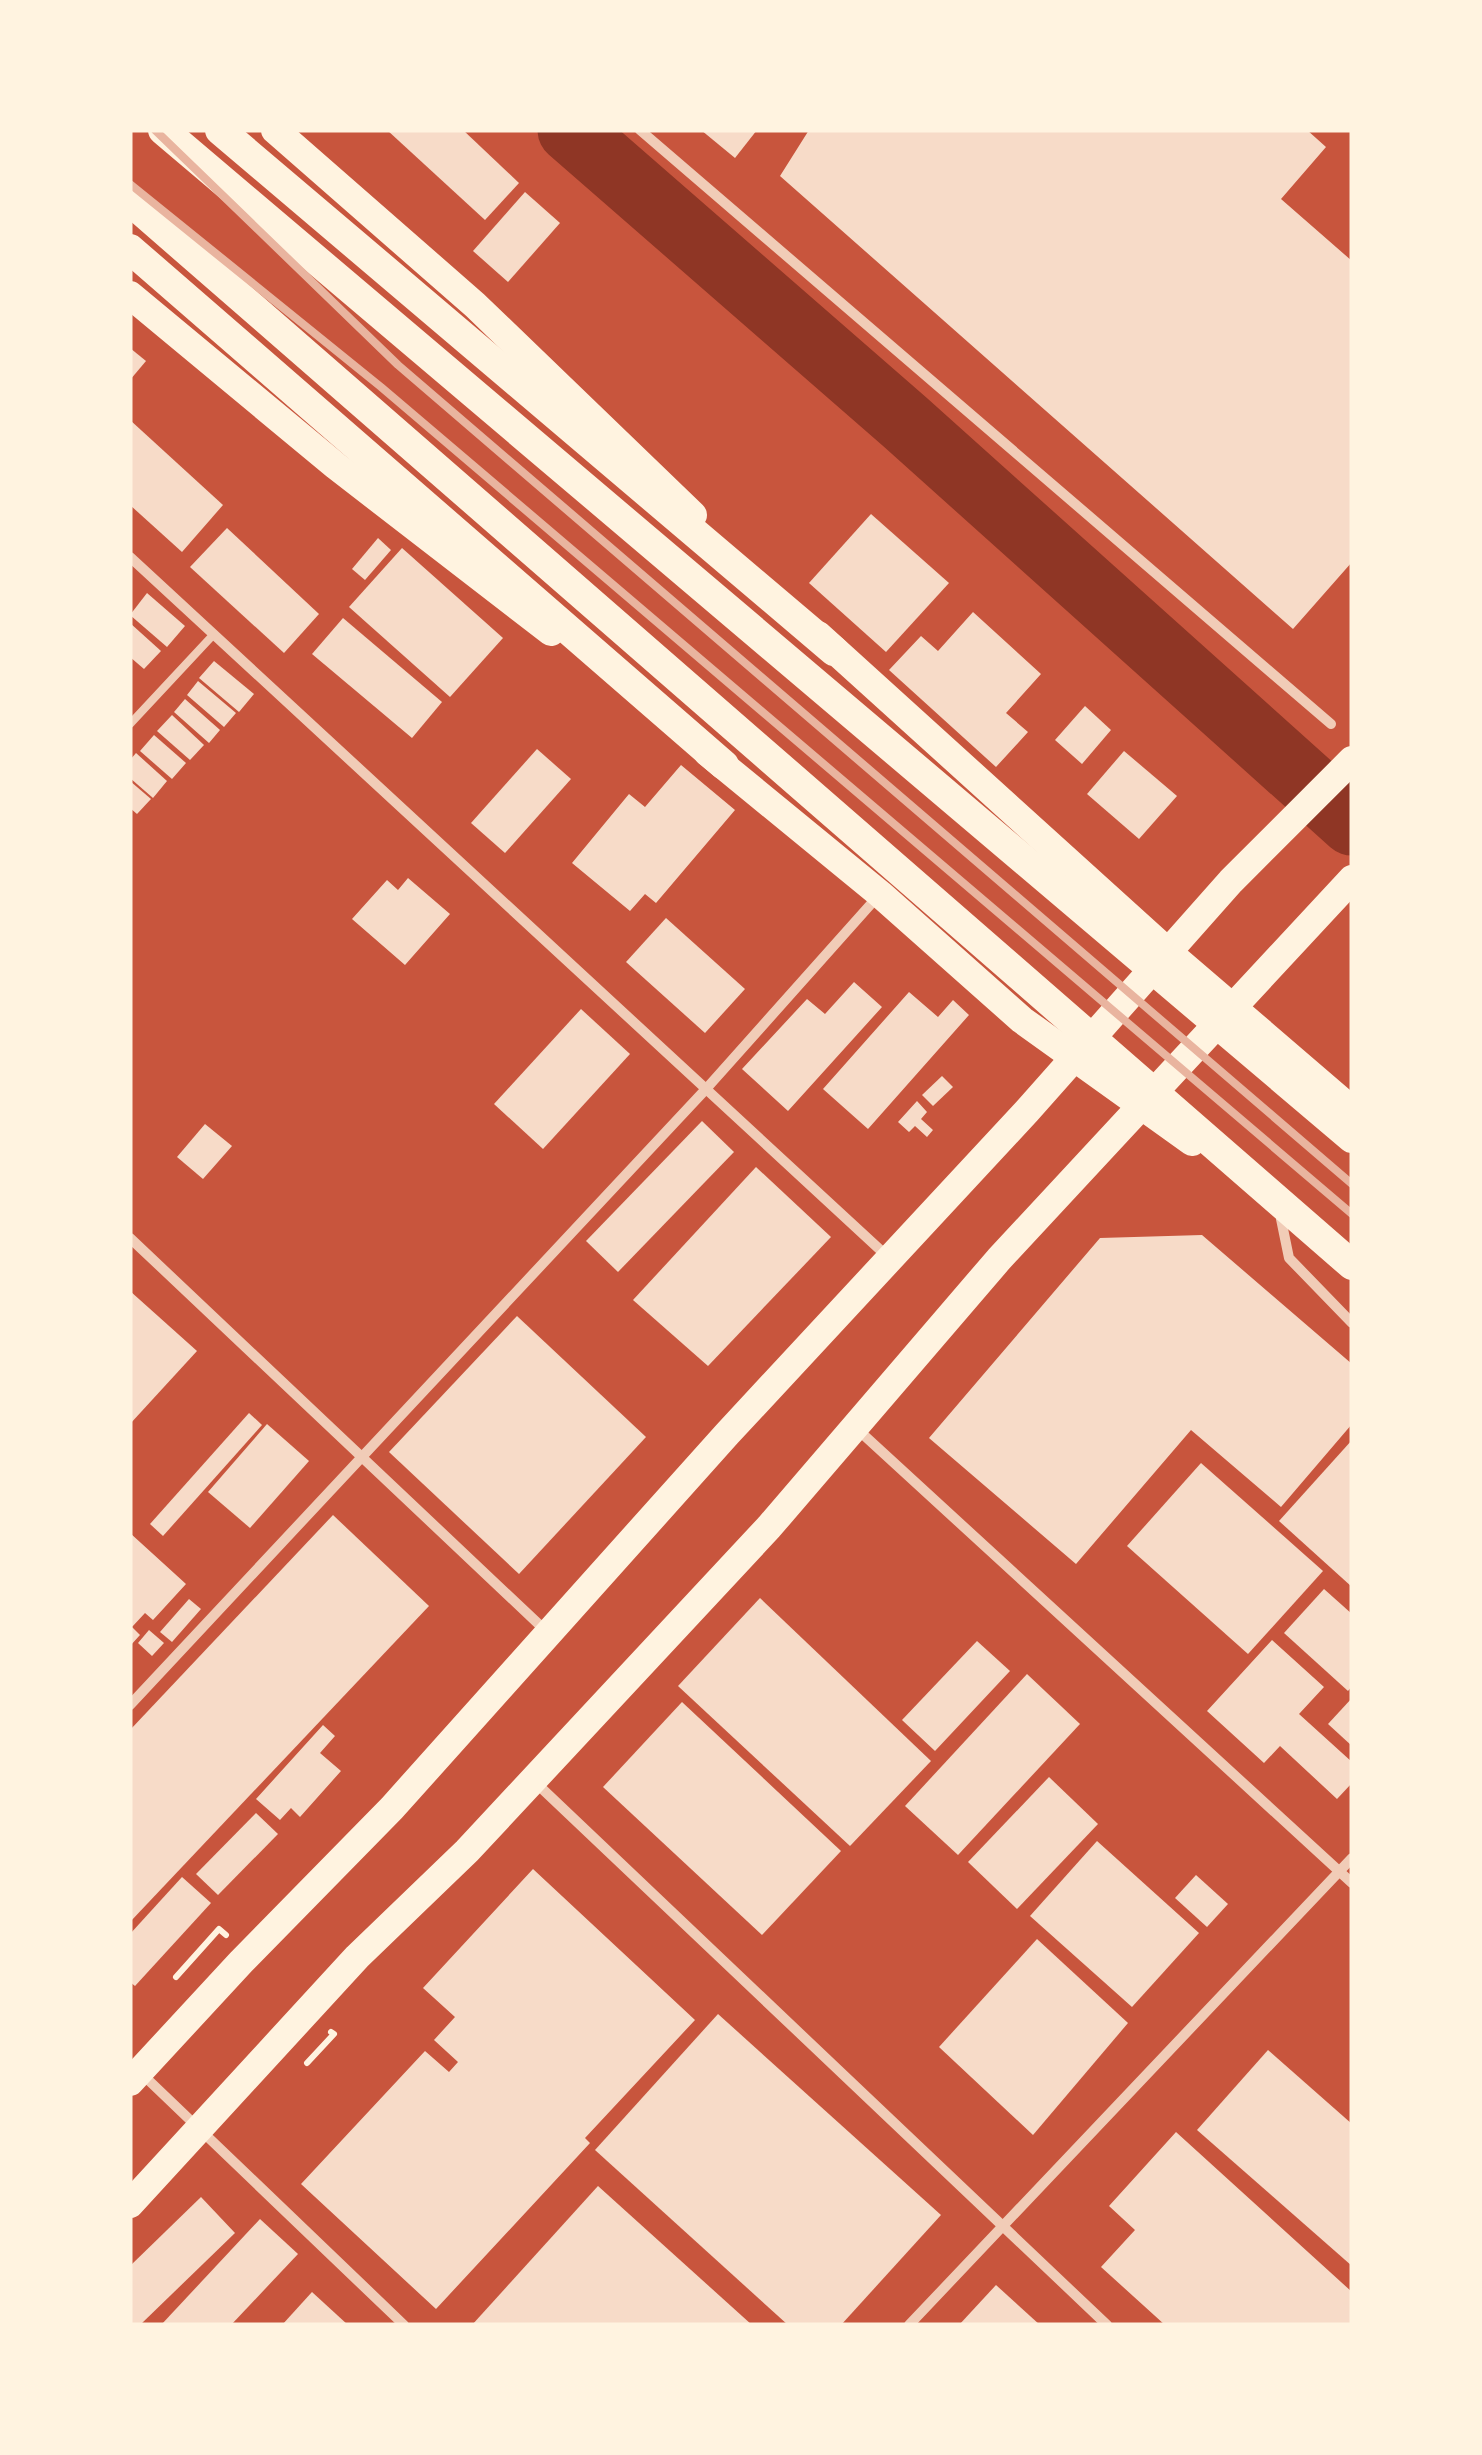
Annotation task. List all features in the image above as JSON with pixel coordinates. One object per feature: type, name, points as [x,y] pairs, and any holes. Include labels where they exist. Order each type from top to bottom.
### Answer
[{"type":"highway","points":[[163,130],[1165,965],[1232,1007],[1352,1110]]},
{"type":"highway","points":[[220,130],[834,650]]},
{"type":"highway","points":[[275,130],[475,305],[1165,965],[1352,1138]]},
{"type":"highway","points":[[130,201],[1090,1052],[1352,1264]]},
{"type":"highway","points":[[130,249],[1022,1020],[1090,1052],[1142,1105],[1352,1281]]},
{"type":"highway","points":[[130,295],[336,466],[724,765]]},
{"type":"highway","points":[[133,2072],[550,1635],[889,1259],[1090,1052],[1301,811],[1345,767]]},
{"type":"highway","points":[[130,2204],[357,1957],[533,1780],[769,1527],[999,1259],[1352,879]]},
{"type":"highway","points":[[1232,1007],[1258,1076],[1352,1155]]},
{"type":"street","points":[[640,130],[1331,724]]},
{"type":"street","points":[[130,556],[889,1259]]},
{"type":"street","points":[[130,1705],[706,1089],[880,894]]},
{"type":"street","points":[[1281,1219],[1289,1258],[1352,1323]]},
{"type":"street","points":[[130,1238],[365,1456],[550,1635]]},
{"type":"street","points":[[855,1427],[1352,1883]]},
{"type":"street","points":[[533,1780],[1108,2325]]},
{"type":"street","points":[[909,2325],[1352,1858]]},
{"type":"street","points":[[133,2072],[200,2129],[404,2325]]},
{"type":"lane","points":[[130,724],[214,634]]},
{"type":"path","points":[[176,1977],[219,1928],[233,1942]]},
{"type":"path","points":[[311,2059],[334,2034],[320,2021]]},
{"type":"building","points":[[387,130],[463,130],[519,183],[485,220]]},
{"type":"building","points":[[701,130],[757,130],[735,158]]},
{"type":"building","points":[[809,130],[1307,130],[1326,147],[1281,199],[1352,261],[1352,562],[1293,629],[780,176]]},
{"type":"building","points":[[525,192],[560,223],[508,282],[473,251]]},
{"type":"building","points":[[130,348],[146,361],[130,380]]},
{"type":"building","points":[[130,420],[223,505],[182,552],[130,505]]},
{"type":"building","points":[[871,514],[949,583],[886,652],[809,583]]},
{"type":"building","points":[[227,528],[319,614],[284,653],[190,567]]},
{"type":"building","points":[[378,538],[391,550],[365,580],[352,569]]},
{"type":"building","points":[[402,548],[503,638],[450,697],[349,607]]},
{"type":"building","points":[[147,593],[185,626],[167,647],[130,615]]},
{"type":"building","points":[[973,612],[1041,674],[1006,713],[1028,732],[996,767],[889,670],[921,636],[938,651]]},
{"type":"building","points":[[343,618],[442,702],[412,738],[312,654]]},
{"type":"building","points":[[130,623],[161,651],[144,669],[130,657]]},
{"type":"building","points":[[214,661],[254,694],[239,712],[199,678]]},
{"type":"building","points":[[198,681],[236,713],[224,727],[187,695]]},
{"type":"building","points":[[185,699],[220,730],[209,743],[174,712]]},
{"type":"building","points":[[1085,706],[1111,730],[1082,764],[1055,740]]},
{"type":"building","points":[[172,715],[204,745],[190,760],[157,731]]},
{"type":"building","points":[[154,735],[186,763],[172,779],[140,751]]},
{"type":"building","points":[[537,749],[571,779],[505,853],[471,823]]},
{"type":"building","points":[[1124,751],[1177,796],[1139,839],[1087,794]]},
{"type":"building","points":[[136,753],[167,781],[153,798],[130,778],[130,760]]},
{"type":"building","points":[[681,765],[735,810],[656,903],[645,894],[630,911],[572,863],[629,794],[645,807]]},
{"type":"building","points":[[130,781],[151,799],[137,814],[130,808]]},
{"type":"building","points":[[408,878],[450,914],[405,965],[352,919],[387,880],[398,890]]},
{"type":"building","points":[[666,918],[745,989],[705,1033],[626,962]]},
{"type":"building","points":[[854,982],[882,1007],[788,1111],[742,1069],[807,999],[825,1014]]},
{"type":"building","points":[[909,992],[938,1017],[953,1000],[969,1015],[868,1129],[823,1089]]},
{"type":"building","points":[[581,1009],[630,1054],[543,1149],[494,1104]]},
{"type":"building","points":[[942,1076],[953,1087],[933,1106],[922,1095]]},
{"type":"building","points":[[917,1101],[927,1112],[921,1119],[933,1130],[927,1137],[915,1126],[909,1132],[898,1122]]},
{"type":"building","points":[[702,1121],[734,1152],[618,1272],[586,1241]]},
{"type":"building","points":[[205,1124],[232,1146],[203,1179],[177,1157]]},
{"type":"building","points":[[756,1167],[831,1237],[708,1366],[633,1300]]},
{"type":"building","points":[[1202,1235],[1352,1364],[1352,1424],[1281,1507],[1191,1430],[1076,1564],[929,1438],[1100,1238]]},
{"type":"building","points":[[130,1291],[197,1351],[130,1424]]},
{"type":"building","points":[[517,1316],[646,1437],[519,1574],[389,1452]]},
{"type":"building","points":[[249,1413],[262,1425],[163,1536],[150,1524]]},
{"type":"building","points":[[267,1424],[309,1461],[250,1528],[208,1492]]},
{"type":"building","points":[[1352,1440],[1352,1587],[1279,1521]]},
{"type":"building","points":[[1201,1463],[1323,1571],[1248,1654],[1127,1546]]},
{"type":"building","points":[[333,1515],[429,1606],[130,1922],[130,1730]]},
{"type":"building","points":[[130,1533],[186,1584],[153,1620],[145,1613],[132,1627],[140,1635],[130,1646]]},
{"type":"building","points":[[1324,1589],[1352,1614],[1352,1686],[1348,1691],[1284,1633]]},
{"type":"building","points":[[760,1598],[931,1761],[850,1846],[678,1686]]},
{"type":"building","points":[[189,1599],[201,1609],[172,1642],[160,1632]]},
{"type":"building","points":[[149,1630],[164,1643],[152,1656],[138,1643]]},
{"type":"building","points":[[1272,1640],[1324,1687],[1299,1714],[1352,1762],[1352,1783],[1337,1799],[1280,1746],[1264,1763],[1207,1711]]},
{"type":"building","points":[[977,1641],[1010,1671],[935,1751],[902,1720]]},
{"type":"building","points":[[1027,1674],[1080,1724],[958,1855],[905,1806]]},
{"type":"building","points":[[1352,1698],[1352,1746],[1328,1724]]},
{"type":"building","points":[[682,1702],[841,1851],[762,1935],[603,1787]]},
{"type":"building","points":[[323,1725],[335,1736],[320,1753],[341,1771],[300,1817],[291,1808],[280,1820],[256,1799]]},
{"type":"building","points":[[1049,1777],[1098,1824],[1017,1909],[968,1862]]},
{"type":"building","points":[[256,1813],[278,1834],[218,1895],[196,1874]]},
{"type":"building","points":[[1097,1841],[1199,1933],[1132,2007],[1030,1916]]},
{"type":"building","points":[[533,1869],[695,2020],[585,2138],[590,2143],[436,2309],[301,2184],[425,2051],[449,2072],[458,2062],[434,2040],[455,2017],[423,1988]]},
{"type":"building","points":[[1196,1875],[1228,1904],[1207,1927],[1175,1898]]},
{"type":"building","points":[[182,1877],[211,1903],[135,1986],[130,1982],[130,1934]]},
{"type":"building","points":[[1037,1939],[1128,2023],[1033,2135],[939,2047]]},
{"type":"building","points":[[718,2014],[941,2215],[841,2325],[788,2325],[595,2150]]},
{"type":"building","points":[[1268,2050],[1352,2124],[1352,2266],[1197,2130]]},
{"type":"building","points":[[1176,2132],[1352,2292],[1352,2325],[1165,2325],[1101,2267],[1135,2230],[1109,2206]]},
{"type":"building","points":[[598,2186],[752,2325],[472,2325]]},
{"type":"building","points":[[201,2197],[235,2233],[140,2325],[130,2325],[130,2266]]},
{"type":"building","points":[[260,2219],[298,2254],[231,2325],[161,2325]]},
{"type":"building","points":[[996,2285],[1040,2325],[959,2325]]},
{"type":"building","points":[[312,2292],[348,2325],[282,2325]]},
{"type":"waterway","points":[[570,130],[905,422],[1352,823]]},
{"type":"railway","points":[[155,130],[398,365],[1352,1184]]},
{"type":"railway","points":[[130,184],[381,387],[1352,1214]]}]
